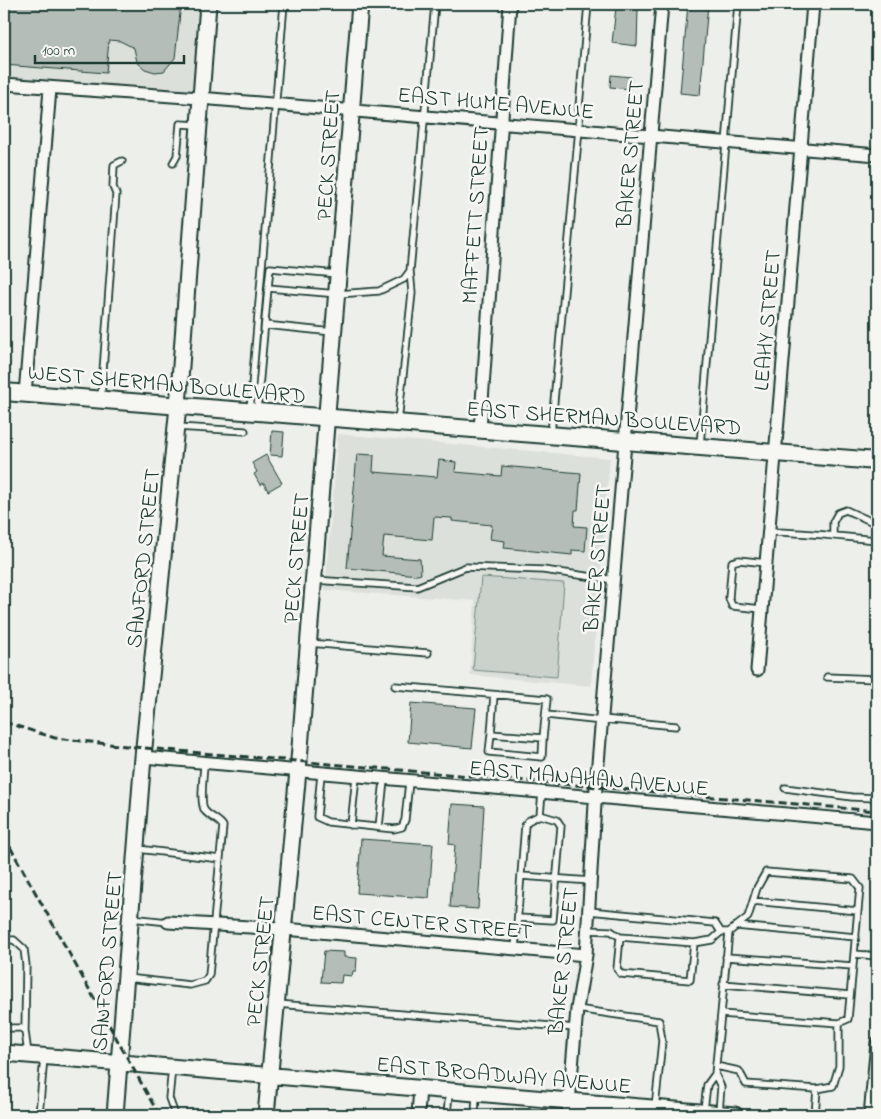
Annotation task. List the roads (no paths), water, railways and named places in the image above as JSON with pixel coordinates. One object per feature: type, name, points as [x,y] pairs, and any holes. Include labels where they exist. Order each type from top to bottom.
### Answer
[{"type":"main road","name":"WEST SHERMAN BOULEVARD","points":[[4,392],[328,419]]},
{"type":"main road","name":"EAST SHERMAN BOULEVARD","points":[[328,419],[877,462]]},
{"type":"street","name":"SANFORD STREET","points":[[115,1115],[143,757],[178,406],[208,4]]},
{"type":"street","name":"PECK STREET","points":[[266,1115],[328,419],[360,4]]},
{"type":"street","name":"MAFFETT STREET","points":[[480,430],[500,123],[510,4]]},
{"type":"street","name":"BAKER STREET","points":[[569,1108],[577,1009],[586,955],[602,720],[627,442],[662,4]]},
{"type":"street","name":"LEAHY STREET","points":[[757,670],[813,4]]},
{"type":"street","name":"EAST HUME AVENUE","points":[[4,84],[50,89],[200,98],[426,116],[877,155]]},
{"type":"street","points":[[25,394],[50,89]]},
{"type":"street","name":"EAST MANAHAN AVENUE","points":[[143,757],[542,794],[877,822]]},
{"type":"street","name":"EAST CENTER STREET","points":[[168,922],[284,929],[586,955]]},
{"type":"street","points":[[870,1115],[877,1044]]},
{"type":"street","name":"EAST BROADWAY AVENUE","points":[[4,1053],[477,1093],[569,1108],[735,1115]]},
{"type":"street","points":[[418,1115],[420,1088]]},
{"type":"lane","points":[[253,412],[284,4]]},
{"type":"lane","points":[[398,424],[412,293],[410,271],[435,4]]},
{"type":"lane","points":[[551,436],[579,129],[579,107],[588,4]]},
{"type":"lane","points":[[700,447],[738,4]]},
{"type":"lane","points":[[173,163],[177,156],[180,124],[198,125]]},
{"type":"lane","points":[[100,400],[116,194],[113,187],[114,164],[122,161]]},
{"type":"lane","points":[[253,412],[265,325],[270,268],[340,274]]},
{"type":"lane","points":[[268,288],[338,294],[379,291],[404,279],[410,271]]},
{"type":"lane","points":[[265,325],[334,332]]},
{"type":"lane","points":[[176,427],[245,431]]},
{"type":"lane","points":[[833,535],[833,522],[838,513],[846,510],[877,524]]},
{"type":"lane","points":[[768,532],[833,535],[877,540]]},
{"type":"lane","points":[[762,609],[732,606],[729,598],[732,562],[739,560],[766,562]]},
{"type":"lane","points":[[314,580],[417,587],[466,567],[543,570],[614,580]]},
{"type":"lane","points":[[309,643],[428,653]]},
{"type":"lane","points":[[827,677],[877,679]]},
{"type":"lane","points":[[395,686],[547,699],[542,758],[489,752],[494,695]]},
{"type":"lane","points":[[546,716],[676,726]]},
{"type":"lane","points":[[491,734],[543,738]]},
{"type":"lane","points":[[126,978],[190,985],[204,982],[209,975],[223,826],[218,819],[206,811],[202,803],[204,763]]},
{"type":"lane","points":[[321,774],[317,817],[328,822],[394,829],[402,827],[405,820],[409,782]]},
{"type":"lane","points":[[351,824],[356,777]]},
{"type":"lane","points":[[379,827],[384,780]]},
{"type":"lane","points":[[785,788],[852,797],[877,798]]},
{"type":"lane","points":[[540,815],[542,794]]},
{"type":"lane","points":[[515,949],[525,825],[528,820],[540,815],[557,820],[561,826],[553,920],[518,918]]},
{"type":"lane","points":[[137,849],[220,859]]},
{"type":"lane","points":[[587,930],[611,931],[620,937],[694,943],[712,940],[721,932],[729,932],[748,917],[766,872],[853,879],[860,888],[848,1019],[838,1023],[721,1014]]},
{"type":"lane","points":[[521,876],[591,881]]},
{"type":"lane","points":[[753,901],[858,911]]},
{"type":"lane","points":[[589,910],[715,923],[721,932]]},
{"type":"lane","points":[[131,918],[168,922]]},
{"type":"lane","points":[[736,926],[856,938]]},
{"type":"lane","points":[[713,1114],[721,1087],[716,1074],[716,1066],[729,932]]},
{"type":"lane","points":[[620,937],[617,969],[621,974],[690,980],[694,943]]},
{"type":"lane","points":[[4,940],[14,940],[24,949],[26,965],[25,1031],[28,1055]]},
{"type":"lane","points":[[854,954],[877,956]]},
{"type":"lane","points":[[726,957],[853,966]]},
{"type":"lane","points":[[723,984],[850,995]]},
{"type":"lane","points":[[277,1004],[576,1028]]},
{"type":"lane","points":[[577,1009],[659,1021],[662,1041],[648,1110]]},
{"type":"lane","points":[[716,1066],[739,1071],[746,1084],[817,1089],[833,1086],[839,1066],[838,1023]]},
{"type":"lane","points":[[4,1028],[21,1028],[25,1031]]},
{"type":"lane","points":[[39,1115],[44,1056]]},
{"type":"lane","points":[[172,1068],[169,1098],[176,1115]]},
{"type":"lane","points":[[713,1114],[707,1085],[716,1074]]},
{"type":"lane","points":[[814,1115],[817,1089]]},
{"type":"lane","points":[[447,1115],[449,1091]]},
{"type":"lane","points":[[475,1115],[477,1093]]},
{"type":"railway","points":[[4,722],[55,738],[144,748],[877,811]]},
{"type":"railway","points":[[4,836],[159,1115]]}]
